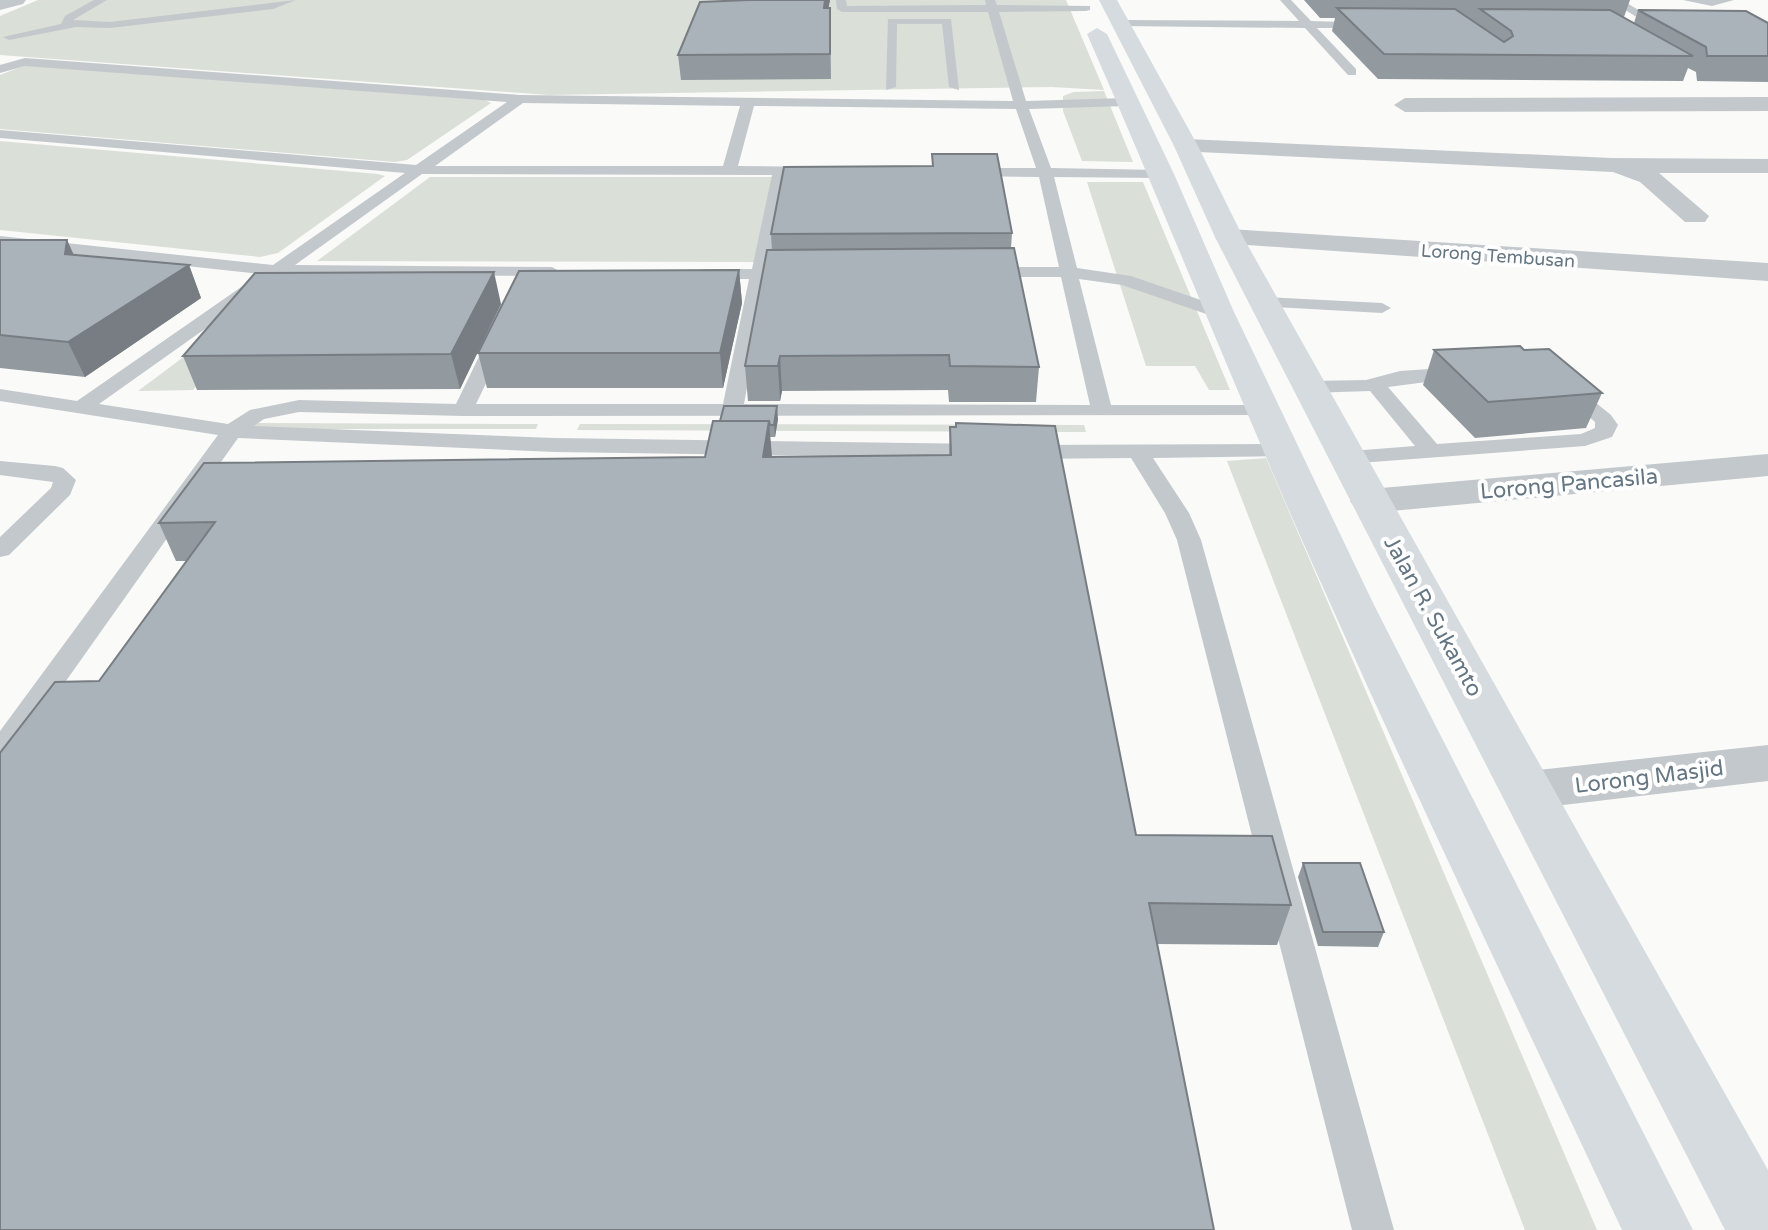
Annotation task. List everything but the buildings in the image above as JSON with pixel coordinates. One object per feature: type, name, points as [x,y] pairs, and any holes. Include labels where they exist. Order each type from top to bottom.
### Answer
[{"type":"highway","name":"Jalan R. Sukamto","points":[[1099,8],[1118,92],[1229,237],[1763,1230]]},
{"type":"highway","name":"Jalan R. Sukamto","points":[[1099,8],[1173,160],[1218,312],[1281,451],[1352,605],[1658,1230]]},
{"type":"street","points":[[0,5],[17,0]]},
{"type":"street","points":[[1533,104],[1611,165]]},
{"type":"street","points":[[1574,104],[1615,134],[1695,216]]},
{"type":"street","points":[[1405,105],[1768,104]]},
{"type":"street","points":[[1173,160],[1611,165],[1652,171],[1768,166]]},
{"type":"street","name":"Lorong Tembusan","points":[[1229,237],[1763,277]]},
{"type":"street","name":"Lorong Pancasila","points":[[1370,501],[1768,465]]},
{"type":"street","name":"Lorong Masjid","points":[[1529,790],[1768,763]]},
{"type":"lane","points":[[72,25],[66,23],[69,18],[102,0]]},
{"type":"lane","points":[[9,37],[72,25],[96,26],[171,19],[273,6],[291,0]]},
{"type":"lane","points":[[1285,0],[1352,72]]},
{"type":"lane","points":[[1614,0],[1660,27]]},
{"type":"lane","points":[[1688,0],[1712,3],[1729,0]]},
{"type":"lane","points":[[996,21],[847,20],[843,18],[841,4],[1099,8],[1310,24],[1380,25]]},
{"type":"lane","points":[[991,4],[1021,87],[1021,105],[1045,172],[1102,411]]},
{"type":"lane","points":[[875,87],[897,87],[892,21]]},
{"type":"lane","points":[[947,21],[948,87],[970,87]]},
{"type":"lane","points":[[1633,27],[1673,27]]},
{"type":"lane","points":[[0,69],[25,62],[520,99],[1021,105],[1118,92]]},
{"type":"lane","points":[[1000,87],[1021,87]]},
{"type":"lane","points":[[626,100],[652,89],[799,88]]},
{"type":"lane","points":[[82,407],[520,99]]},
{"type":"lane","points":[[729,171],[748,102]]},
{"type":"lane","points":[[0,134],[419,170],[827,172]]},
{"type":"lane","points":[[951,172],[1045,172],[1173,160]]},
{"type":"lane","points":[[732,410],[780,171]]},
{"type":"lane","points":[[0,241],[276,270],[526,279],[575,272]]},
{"type":"lane","points":[[961,273],[1068,272],[1136,283],[1218,312]]},
{"type":"lane","points":[[683,273],[822,274]]},
{"type":"lane","points":[[1264,302],[1382,308]]},
{"type":"lane","points":[[463,410],[509,313]]},
{"type":"lane","points":[[1309,387],[1375,384],[1400,377],[1474,372]]},
{"type":"lane","points":[[1346,457],[1585,440],[1604,432],[1607,425],[1604,419],[1548,376]]},
{"type":"lane","points":[[1375,384],[1432,452]]},
{"type":"lane","points":[[0,395],[232,431],[555,445],[1139,453],[1281,451]]},
{"type":"lane","points":[[0,752],[55,680],[232,431],[257,414],[285,407],[1263,411]]},
{"type":"lane","points":[[555,445],[565,410]]},
{"type":"lane","points":[[1139,453],[1177,513],[1189,540],[1373,1230]]},
{"type":"lane","points":[[0,468],[55,473],[65,480],[62,490],[0,550]]},
{"type":"shaded area","points":[[38,0],[1066,0],[1104,90],[1052,87],[549,95],[0,55],[0,16]]},
{"type":"shaded area","points":[[26,65],[485,100],[491,103],[407,160],[395,162],[0,129],[0,75]]},
{"type":"shaded area","points":[[1104,91],[1133,162],[1082,161],[1063,111],[1063,96],[1074,92]]},
{"type":"shaded area","points":[[0,141],[385,176],[278,253],[260,257],[0,230]]},
{"type":"shaded area","points":[[430,177],[776,177],[761,262],[317,261]]},
{"type":"shaded area","points":[[1087,182],[1143,182],[1230,390],[1209,390],[1195,366],[1146,366]]},
{"type":"shaded area","points":[[276,288],[193,390],[138,391]]},
{"type":"shaded area","points":[[253,423],[538,424],[536,429],[248,429]]},
{"type":"shaded area","points":[[580,424],[1084,425],[1086,432],[577,430]]},
{"type":"shaded area","points":[[1266,458],[1597,1230],[1525,1230],[1227,461]]}]
